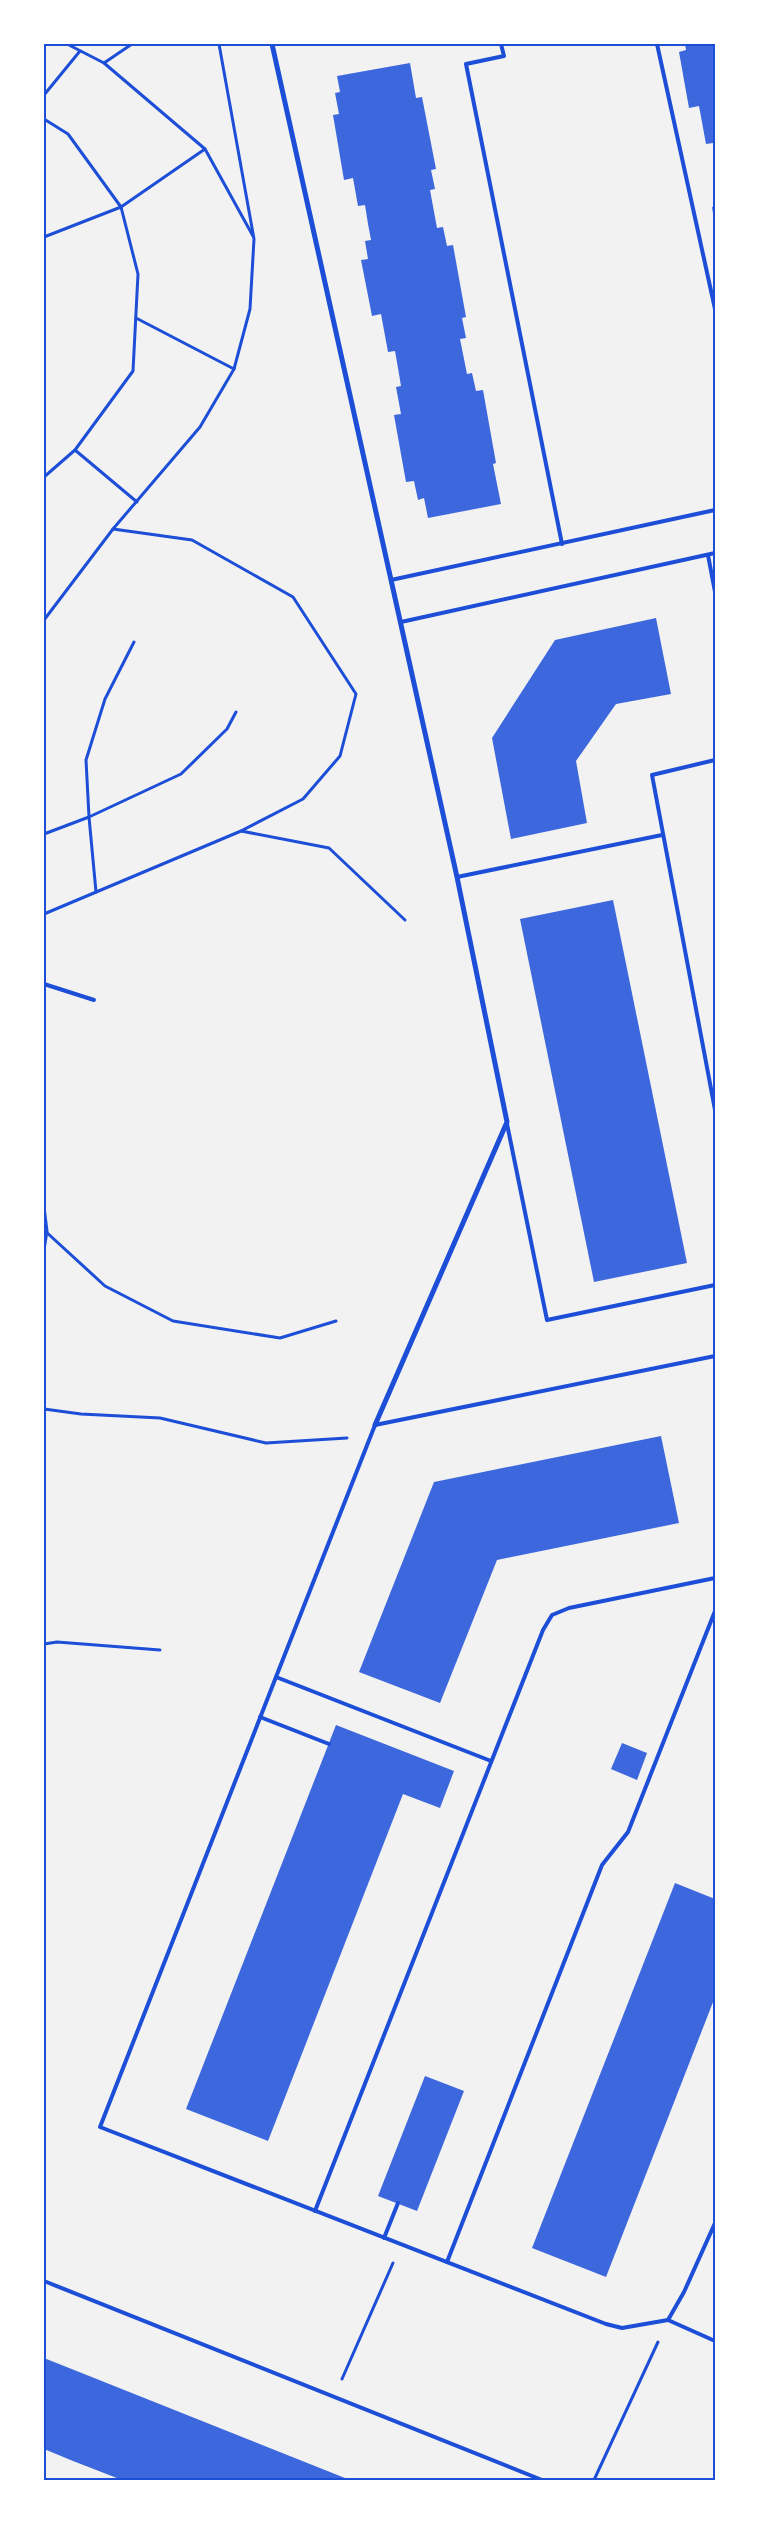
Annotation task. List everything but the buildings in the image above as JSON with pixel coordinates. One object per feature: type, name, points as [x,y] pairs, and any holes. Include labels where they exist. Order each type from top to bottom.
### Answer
[{"type":"street","points":[[272,44],[457,877],[507,1122],[375,1426]]},
{"type":"lane","points":[[501,44],[504,56],[466,64],[562,544]]},
{"type":"lane","points":[[657,44],[715,310]]},
{"type":"lane","points":[[391,580],[715,510]]},
{"type":"lane","points":[[401,622],[715,553]]},
{"type":"lane","points":[[708,555],[715,592]]},
{"type":"lane","points":[[715,760],[652,774],[715,1110]]},
{"type":"lane","points":[[457,877],[662,835]]},
{"type":"lane","points":[[44,984],[94,1000]]},
{"type":"lane","points":[[507,1122],[547,1320],[715,1285]]},
{"type":"lane","points":[[715,1356],[375,1426],[100,2127],[606,2324],[631,2327],[668,2320],[715,2341]]},
{"type":"lane","points":[[315,2211],[543,1630],[552,1615],[569,1608],[715,1578]]},
{"type":"lane","points":[[447,2262],[602,1865],[628,1832],[715,1611]]},
{"type":"lane","points":[[276,1677],[491,1761]]},
{"type":"lane","points":[[260,1717],[329,1744]]},
{"type":"lane","points":[[384,2238],[398,2203]]},
{"type":"lane","points":[[668,2320],[684,2292],[715,2223]]},
{"type":"lane","points":[[44,2281],[542,2480]]},
{"type":"path","points":[[67,44],[104,63],[205,149],[254,239]]},
{"type":"path","points":[[104,63],[132,44]]},
{"type":"path","points":[[44,620],[113,529],[200,427],[234,369],[250,309],[254,239],[219,44]]},
{"type":"path","points":[[44,95],[80,50]]},
{"type":"path","points":[[44,119],[68,134],[121,207],[138,274],[132,371],[75,450],[44,477]]},
{"type":"path","points":[[44,237],[121,207],[205,149]]},
{"type":"path","points":[[136,318],[234,369]]},
{"type":"path","points":[[75,450],[137,502]]},
{"type":"path","points":[[44,914],[241,831],[303,799],[340,756],[356,694],[292,597],[192,540],[113,529]]},
{"type":"path","points":[[96,892],[86,760],[105,699],[134,642]]},
{"type":"path","points":[[44,834],[89,817],[181,774],[227,729],[236,712]]},
{"type":"path","points":[[241,831],[329,848],[405,920]]},
{"type":"path","points":[[44,1207],[44,1250]]},
{"type":"path","points":[[45,1230],[105,1286],[173,1321],[280,1338],[336,1321]]},
{"type":"path","points":[[44,1409],[81,1414],[160,1418],[266,1443],[370,1437]]},
{"type":"path","points":[[44,1644],[57,1642],[160,1650]]},
{"type":"path","points":[[334,2397],[402,2244]]},
{"type":"path","points":[[594,2480],[668,2320]]}]
